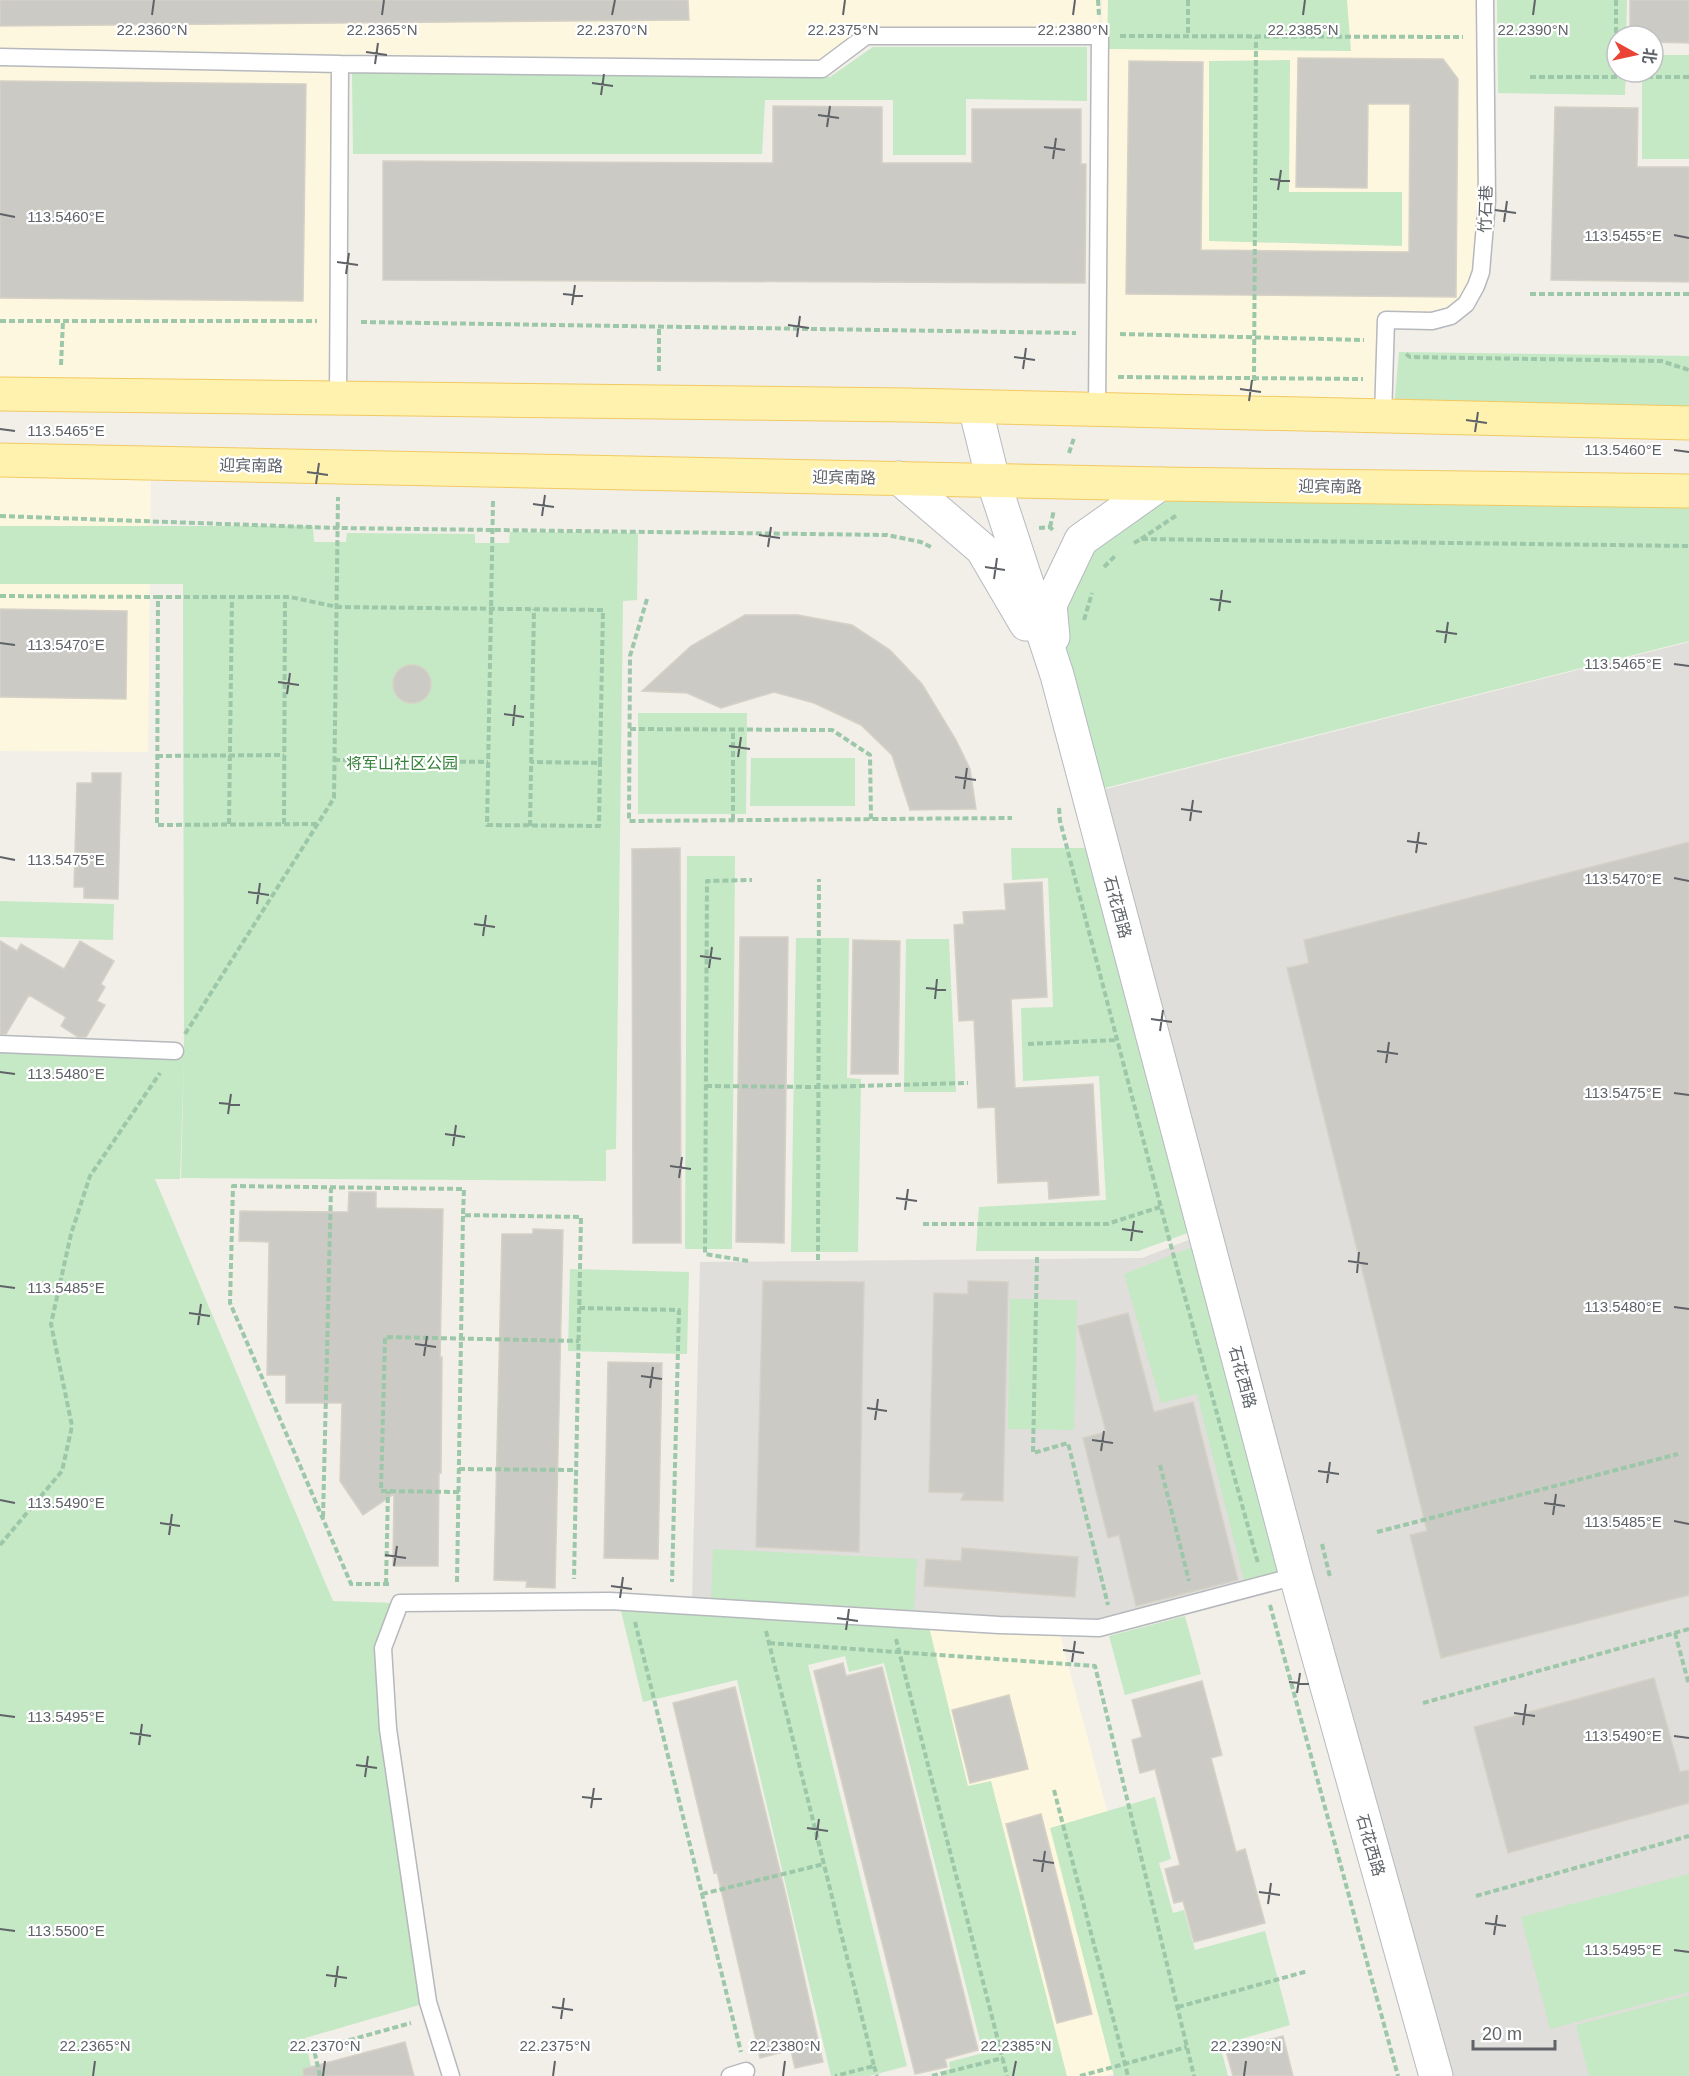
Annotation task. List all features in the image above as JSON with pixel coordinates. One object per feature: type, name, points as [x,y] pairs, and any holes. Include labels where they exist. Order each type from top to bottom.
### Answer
[{"type":"main road","points":[[0,394],[975,407],[1689,423]]},
{"type":"main road","points":[[975,407],[993,480],[1057,675]]},
{"type":"main road","name":"迎宾南路","points":[[0,460],[1160,484],[1689,491]]},
{"type":"main road","points":[[899,478],[982,549],[1057,675]]},
{"type":"main road","points":[[1057,675],[1050,605],[1081,540],[1160,484]]},
{"type":"main road","name":"石花西路","points":[[1057,675],[1296,1576],[1436,2076]]},
{"type":"lane","name":"竹石巷","points":[[1383,417],[1386,320],[1432,321],[1451,316],[1466,303],[1481,272],[1486,201],[1485,0]]},
{"type":"lane","points":[[0,57],[340,64],[822,69],[866,36],[1100,36],[1097,334],[1089,410]]},
{"type":"lane","points":[[338,399],[340,64]]},
{"type":"lane","points":[[0,1044],[175,1051]]},
{"type":"lane","points":[[451,2076],[428,2002],[388,1729],[382,1648],[400,1604],[630,1602],[999,1625],[1099,1628],[1296,1576]]},
{"type":"path","points":[[1188,0],[1188,36]]},
{"type":"path","points":[[1616,0],[1616,24]]},
{"type":"path","points":[[1100,36],[1485,37]]},
{"type":"path","points":[[1253,414],[1256,37]]},
{"type":"path","points":[[1530,77],[1605,77]]},
{"type":"path","points":[[1665,77],[1689,77]]},
{"type":"path","points":[[1530,294],[1689,294]]},
{"type":"path","points":[[0,321],[338,321],[1254,337],[1386,341],[1410,357],[1661,361],[1689,370]]},
{"type":"path","points":[[61,370],[63,321]]},
{"type":"path","points":[[659,326],[659,372]]},
{"type":"path","points":[[1050,527],[1061,481],[1089,410]]},
{"type":"path","points":[[0,1545],[62,1471],[72,1426],[51,1324],[71,1233],[90,1176],[175,1051],[334,798],[339,467]]},
{"type":"path","points":[[0,596],[285,597],[337,607],[491,609],[603,610],[599,826],[487,825],[491,609],[493,470]]},
{"type":"path","points":[[0,516],[338,528],[886,535],[921,542],[939,552]]},
{"type":"path","points":[[1125,548],[1141,539],[1689,546]]},
{"type":"path","points":[[1101,573],[1105,565],[1118,553]]},
{"type":"path","points":[[1083,630],[1093,588]]},
{"type":"path","points":[[158,597],[157,825],[317,824]]},
{"type":"path","points":[[229,825],[232,597]]},
{"type":"path","points":[[284,824],[285,597]]},
{"type":"path","points":[[647,599],[630,656],[629,821],[1012,818]]},
{"type":"path","points":[[530,826],[534,609]]},
{"type":"path","points":[[630,729],[832,730],[870,755],[871,819]]},
{"type":"path","points":[[733,729],[733,820]]},
{"type":"path","points":[[158,756],[284,755]]},
{"type":"path","points":[[334,760],[488,762]]},
{"type":"path","points":[[531,762],[600,763]]},
{"type":"path","points":[[1059,798],[1059,821],[1160,1207],[1398,2076]]},
{"type":"path","points":[[818,1260],[819,879]]},
{"type":"path","points":[[748,1261],[705,1254],[707,880],[752,880]]},
{"type":"path","points":[[1028,1044],[1117,1040]]},
{"type":"path","points":[[706,1086],[818,1087],[968,1083]]},
{"type":"path","points":[[398,1584],[351,1584],[230,1303],[233,1186],[464,1189],[457,1602]]},
{"type":"path","points":[[323,1519],[331,1188]]},
{"type":"path","points":[[923,1224],[1107,1224],[1160,1207]]},
{"type":"path","points":[[463,1215],[581,1217],[574,1601]]},
{"type":"path","points":[[1037,1257],[1033,1453],[1068,1443],[1113,1624]]},
{"type":"path","points":[[579,1308],[679,1310],[671,1604]]},
{"type":"path","points":[[459,1492],[381,1491],[385,1337],[579,1341]]},
{"type":"path","points":[[1377,1532],[1678,1454]]},
{"type":"path","points":[[1160,1466],[1195,1603]]},
{"type":"path","points":[[459,1469],[576,1470]]},
{"type":"path","points":[[386,1584],[388,1491]]},
{"type":"path","points":[[1320,1539],[1333,1585]]},
{"type":"path","points":[[630,1602],[702,1894],[738,2074]]},
{"type":"path","points":[[761,1610],[877,2076]]},
{"type":"path","points":[[890,1618],[1007,2076]]},
{"type":"path","points":[[1423,1703],[1689,1629]]},
{"type":"path","points":[[1675,1633],[1689,1685]]},
{"type":"path","points":[[769,1643],[1095,1666],[1194,2076]]},
{"type":"path","points":[[1054,1791],[1128,2076]]},
{"type":"path","points":[[1476,1896],[1689,1836]]},
{"type":"path","points":[[702,1894],[824,1864]]},
{"type":"path","points":[[1178,2007],[1308,1971]]},
{"type":"path","points":[[320,2076],[314,2050],[432,2017]]},
{"type":"path","points":[[1080,2076],[1187,2047]]},
{"type":"path","points":[[932,2076],[1003,2058]]},
{"type":"path","points":[[835,2076],[874,2066]]},
{"type":"shaded area","points":[[0,0],[1100,0],[1099,33],[864,33],[821,66],[0,51]]},
{"type":"shaded area","points":[[1102,0],[1482,0],[1480,272],[1451,315],[1385,318],[1381,416],[1097,409]]},
{"type":"shaded area","points":[[0,60],[339,66],[335,394],[0,391]]},
{"type":"shaded area","points":[[0,461],[151,464],[148,752],[0,751]]},
{"type":"shaded area","points":[[1689,642],[1689,2076],[1440,2076],[1094,792]]},
{"type":"shaded area","points":[[1204,1234],[1293,1575],[1097,1625],[692,1604],[700,1262],[1142,1258]]},
{"type":"shaded area","points":[[911,1622],[1059,1631],[1173,2057],[1104,2076],[1027,2076]]},
{"type":"green space","points":[[1108,0],[1347,0],[1351,51],[1107,49]]},
{"type":"green space","points":[[1497,0],[1627,0],[1626,24],[1605,24],[1605,84],[1625,84],[1625,95],[1498,93]]},
{"type":"green space","points":[[873,47],[1087,47],[1087,101],[966,99],[966,155],[893,155],[893,100],[765,100],[762,154],[353,154],[352,72],[830,77]]},
{"type":"green space","points":[[1665,55],[1689,55],[1689,159],[1642,159],[1642,84],[1665,84]]},
{"type":"green space","points":[[1290,60],[1289,192],[1402,192],[1402,246],[1209,241],[1209,61]]},
{"type":"green space","points":[[1399,352],[1689,356],[1689,410],[1394,407]]},
{"type":"green space","points":[[1162,486],[1689,493],[1689,641],[1089,792],[1053,605],[1081,541]]},
{"type":"green space","name":"将军山社区公园","points":[[0,526],[313,526],[314,542],[346,542],[347,533],[475,534],[475,543],[509,543],[510,532],[638,533],[637,600],[623,601],[616,1149],[606,1150],[606,1181],[181,1178],[184,1056],[180,1179],[155,1179],[333,1601],[397,1603],[380,1646],[426,2003],[305,2038],[313,2076],[0,2076],[0,1044],[184,1051],[183,584],[0,584]]},
{"type":"green space","points":[[638,713],[747,713],[746,814],[638,814]]},
{"type":"green space","points":[[751,758],[855,758],[855,806],[750,806]]},
{"type":"green space","points":[[1011,848],[1094,848],[1196,1230],[1138,1251],[976,1251],[979,1207],[1106,1200],[1099,1076],[1023,1081],[1021,1008],[1053,1007],[1048,878],[1012,880]]},
{"type":"green space","points":[[687,856],[735,856],[732,1249],[685,1249]]},
{"type":"green space","points":[[0,901],[114,904],[113,940],[0,937]]},
{"type":"green space","points":[[796,938],[849,938],[847,1078],[861,1079],[858,1252],[791,1252]]},
{"type":"green space","points":[[906,939],[949,939],[956,1092],[904,1092]]},
{"type":"green space","points":[[1200,1244],[1288,1572],[1245,1584],[1197,1394],[1161,1403],[1124,1274]]},
{"type":"green space","points":[[570,1269],[689,1272],[687,1354],[568,1351]]},
{"type":"green space","points":[[1010,1299],[1077,1300],[1074,1430],[1008,1429]]},
{"type":"green space","points":[[713,1549],[917,1559],[914,1610],[711,1600]]},
{"type":"green space","points":[[621,1611],[929,1627],[968,1786],[991,1781],[1067,2076],[942,2076],[940,2072],[950,2069],[949,2062],[983,2053],[884,1663],[849,1672],[845,1656],[808,1665],[907,2066],[869,2076],[831,2076],[737,1680],[643,1702]]},
{"type":"green space","points":[[1185,1616],[1201,1674],[1125,1695],[1109,1636]]},
{"type":"green space","points":[[1155,1797],[1171,1859],[1159,1863],[1173,1913],[1184,1910],[1195,1950],[1265,1931],[1290,2025],[1220,2045],[1228,2076],[1114,2076],[1050,1828]]},
{"type":"green space","points":[[1689,1874],[1689,1992],[1550,2029],[1521,1917]]},
{"type":"green space","points":[[1689,1995],[1689,2076],[1589,2076],[1576,2025]]},
{"type":"building","points":[[0,0],[688,0],[689,20],[0,26]]},
{"type":"building","points":[[1630,0],[1689,0],[1689,43],[1665,42],[1665,24],[1630,24]]},
{"type":"building","points":[[1298,58],[1443,59],[1458,79],[1456,297],[1126,294],[1129,61],[1203,62],[1201,250],[1409,252],[1410,104],[1368,104],[1367,188],[1296,187]]},
{"type":"building","points":[[0,81],[306,84],[303,301],[0,298]]},
{"type":"building","points":[[773,106],[882,107],[882,163],[972,163],[972,109],[1081,109],[1081,164],[1086,164],[1085,283],[383,280],[383,161],[773,163]]},
{"type":"building","points":[[1555,107],[1638,108],[1637,167],[1689,167],[1689,282],[1551,280]]},
{"type":"building","points":[[0,609],[127,611],[126,699],[0,697]]},
{"type":"building","points":[[745,615],[798,615],[852,625],[890,650],[922,684],[956,740],[970,769],[976,809],[910,810],[892,755],[861,725],[814,703],[774,692],[721,708],[687,693],[642,691],[691,646]]},
{"type":"building","points":[[412,665],[425,671],[431,684],[425,697],[412,703],[399,697],[393,684],[399,671]]},
{"type":"building","points":[[92,773],[121,773],[118,899],[84,898],[84,887],[74,887],[77,783],[92,783]]},
{"type":"building","points":[[1689,842],[1689,1595],[1441,1658],[1410,1535],[1427,1531],[1287,968],[1309,963],[1304,940]]},
{"type":"building","points":[[680,848],[681,1243],[633,1243],[632,849]]},
{"type":"building","points":[[1042,882],[1047,997],[1011,999],[1015,1088],[1093,1084],[1099,1195],[1049,1199],[1048,1181],[998,1183],[995,1107],[978,1108],[974,1020],[959,1021],[954,925],[964,924],[963,912],[1006,910],[1004,884]]},
{"type":"building","points":[[740,937],[788,937],[784,1243],[736,1242]]},
{"type":"building","points":[[853,940],[900,941],[898,1074],[851,1074]]},
{"type":"building","points":[[0,941],[17,951],[21,944],[64,969],[80,941],[114,961],[101,984],[105,987],[97,1001],[105,1005],[86,1037],[78,1037],[61,1026],[66,1017],[29,995],[6,1034],[0,1034]]},
{"type":"building","points":[[349,1192],[376,1192],[376,1208],[443,1209],[438,1566],[393,1566],[394,1494],[363,1515],[340,1481],[342,1403],[286,1403],[286,1375],[267,1375],[269,1242],[239,1241],[240,1211],[348,1212]]},
{"type":"building","points":[[533,1229],[563,1230],[555,1588],[526,1587],[527,1581],[494,1580],[502,1234],[533,1234]]},
{"type":"building","points":[[763,1281],[864,1282],[859,1552],[756,1547]]},
{"type":"building","points":[[968,1281],[1008,1282],[1003,1501],[961,1500],[964,1493],[929,1492],[934,1293],[968,1294]]},
{"type":"building","points":[[1128,1313],[1154,1412],[1193,1402],[1238,1580],[1136,1606],[1119,1535],[1108,1538],[1083,1438],[1106,1432],[1078,1326]]},
{"type":"building","points":[[608,1362],[662,1363],[658,1559],[604,1558]]},
{"type":"building","points":[[962,1548],[1078,1557],[1075,1597],[924,1586],[926,1559],[961,1561]]},
{"type":"building","points":[[843,1663],[846,1676],[882,1667],[978,2050],[945,2059],[947,2067],[915,2074],[814,1671]]},
{"type":"building","points":[[1654,1678],[1680,1772],[1689,1770],[1689,1803],[1508,1853],[1474,1727]]},
{"type":"building","points":[[1202,1681],[1222,1755],[1211,1758],[1236,1852],[1245,1849],[1265,1923],[1194,1942],[1183,1901],[1174,1903],[1165,1869],[1180,1865],[1155,1769],[1140,1773],[1132,1740],[1142,1737],[1132,1700]]},
{"type":"building","points":[[735,1687],[786,1896],[823,2062],[795,2068],[791,2050],[760,2058],[717,1872],[714,1873],[673,1703]]},
{"type":"building","points":[[1009,1695],[1028,1769],[970,1783],[952,1710]]},
{"type":"building","points":[[1041,1814],[1092,2014],[1057,2023],[1006,1824]]},
{"type":"building","points":[[1283,2036],[1293,2076],[1233,2076],[1226,2051]]},
{"type":"building","points":[[405,2042],[414,2076],[304,2076],[303,2069]]}]
